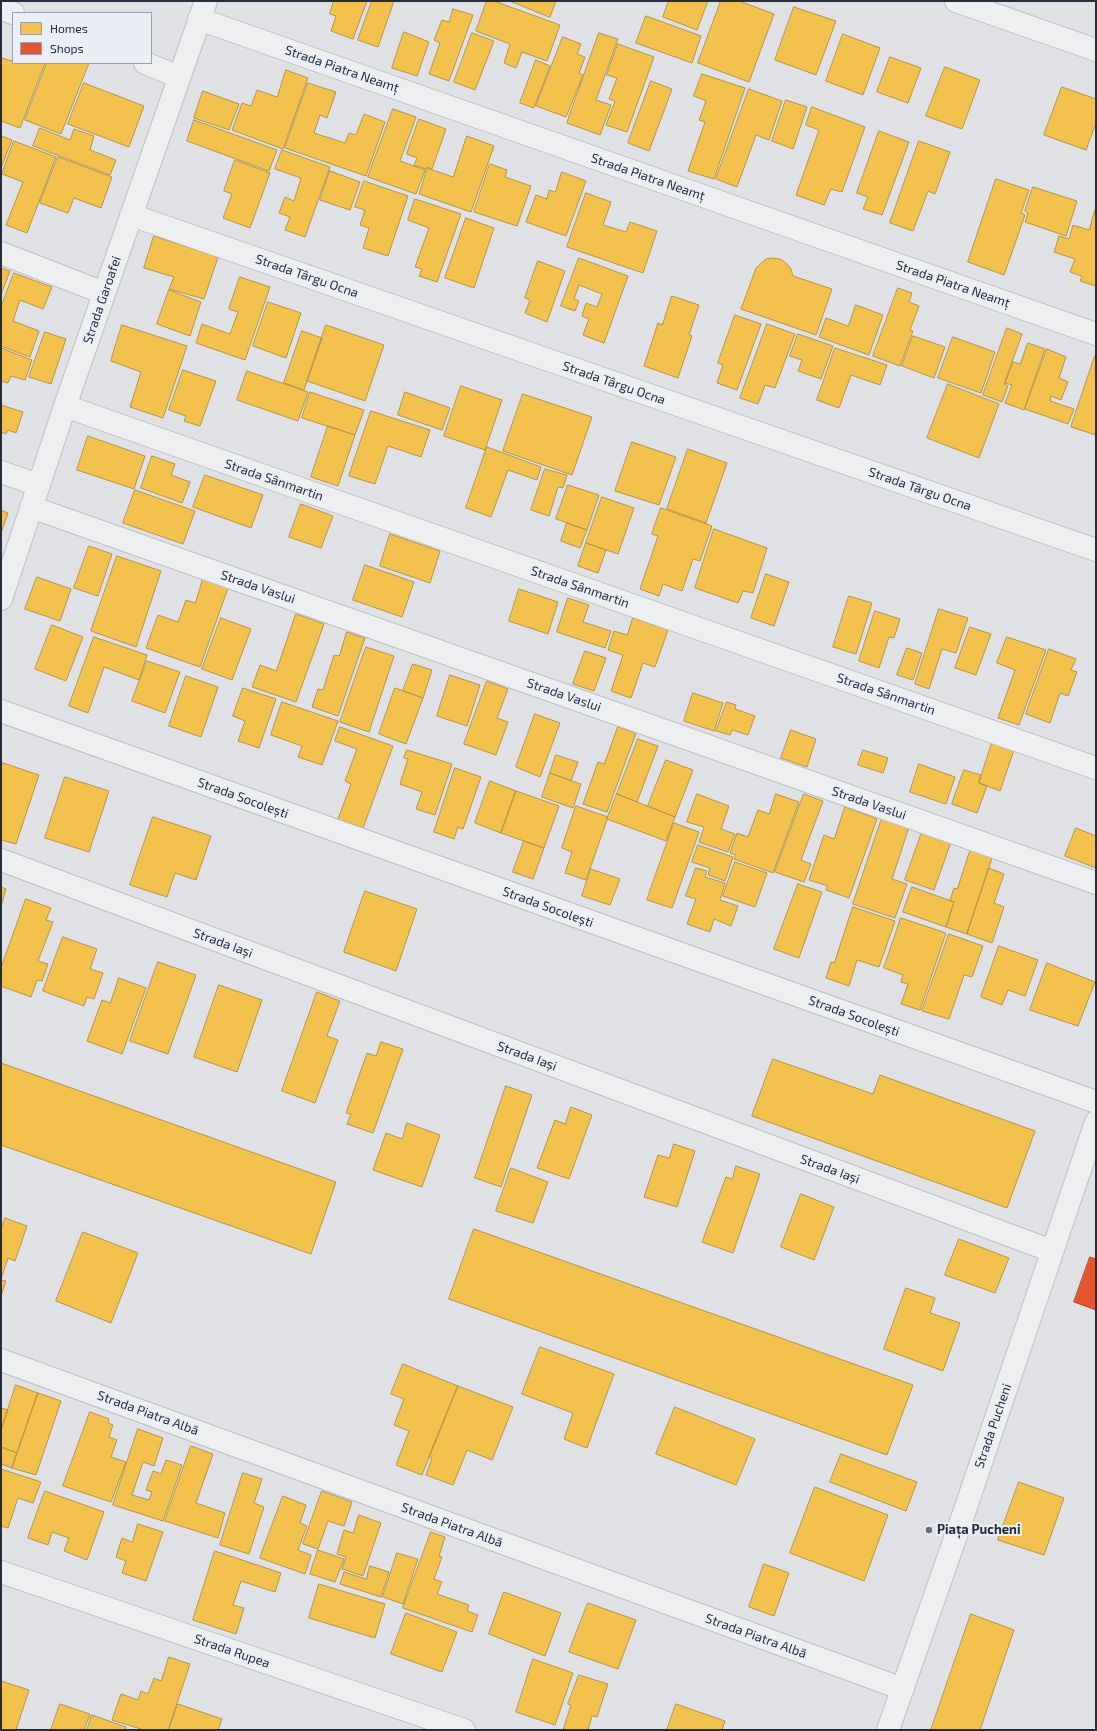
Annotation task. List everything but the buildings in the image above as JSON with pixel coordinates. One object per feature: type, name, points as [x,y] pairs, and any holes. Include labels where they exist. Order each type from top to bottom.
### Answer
[{"type":"street","points":[[956,1],[1096,50]]},
{"type":"street","points":[[1,9],[12,13]]},
{"type":"street","name":"Strada Garoafei","points":[[1,599],[65,406],[203,10]]},
{"type":"street","name":"Strada Piatra Neamț","points":[[203,10],[1096,334]]},
{"type":"street","points":[[148,64],[179,76]]},
{"type":"street","name":"Strada Târgu Ocna","points":[[131,215],[1096,550]]},
{"type":"street","points":[[1,253],[104,293]]},
{"type":"street","name":"Strada Sânmartin","points":[[65,406],[1096,768]]},
{"type":"street","points":[[1,472],[38,485]]},
{"type":"street","name":"Strada Vaslui","points":[[32,507],[1096,883]]},
{"type":"street","name":"Strada Socolești","points":[[1,711],[1096,1102]]},
{"type":"street","name":"Strada Iași","points":[[1,860],[1052,1251]]},
{"type":"street","name":"Strada Pucheni","points":[[888,1730],[1096,1125]]},
{"type":"street","name":"Strada Piatra Albă","points":[[1,1360],[903,1689]]},
{"type":"street","name":"Strada Rupea","points":[[1,1572],[464,1730]]},
{"type":"place","name":"Piața Pucheni","points":[[929,1530]]}]
